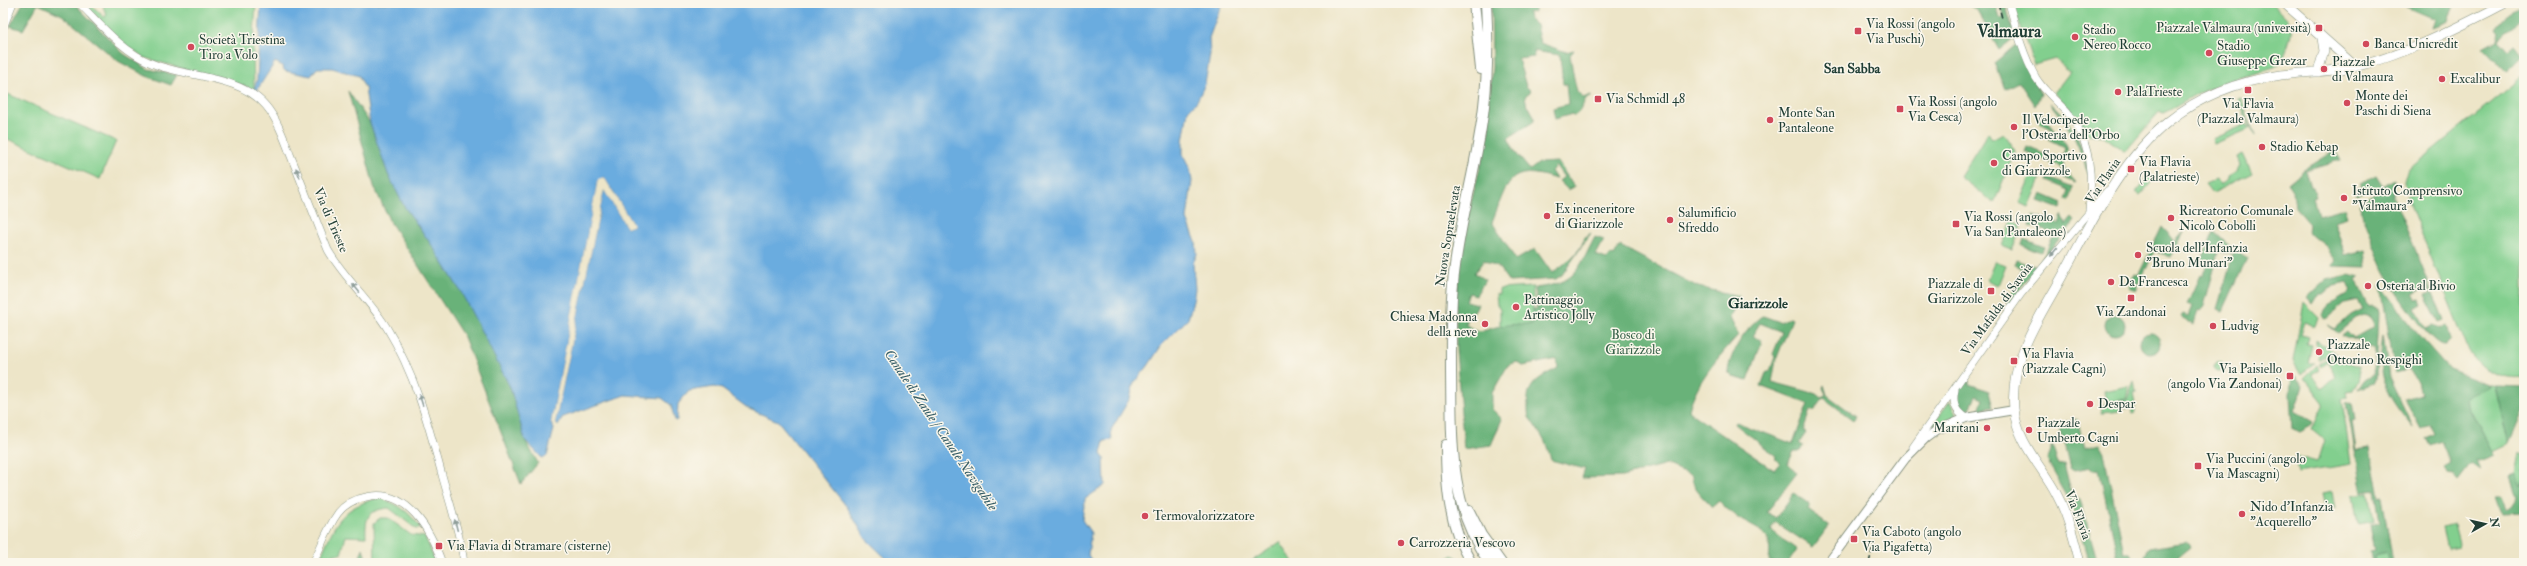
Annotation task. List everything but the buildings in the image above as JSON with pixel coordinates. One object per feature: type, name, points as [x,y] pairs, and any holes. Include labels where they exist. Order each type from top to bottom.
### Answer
[{"type":"highway","points":[[1474,3],[1481,69]]},
{"type":"highway","name":"Nuova Sopraelevata","points":[[1480,3],[1481,69],[1475,127],[1451,245],[1446,286],[1445,431],[1447,496],[1481,563]]},
{"type":"highway","name":"Nuova Sopraelevata","points":[[1486,3],[1487,69],[1484,106],[1454,267],[1451,330],[1454,468],[1463,530],[1490,563]]},
{"type":"highway","points":[[1451,330],[1459,477],[1465,500],[1475,525],[1501,563]]},
{"type":"highway","points":[[1463,530],[1471,563]]},
{"type":"main road","points":[[2284,3],[2322,38],[2356,66]]},
{"type":"main road","points":[[2322,38],[2324,51],[2318,72],[2356,66],[2419,45],[2506,3]]},
{"type":"main road","name":"Via Flavia","points":[[2080,563],[2065,512],[2056,492],[2022,438],[2014,410],[2015,378],[2026,342],[2117,181],[2156,133],[2194,104],[2246,82],[2283,75],[2318,72]]},
{"type":"main road","points":[[1828,563],[1905,459],[1926,438],[1937,430],[1966,418],[2014,410]]},
{"type":"street","points":[[3,28],[13,3]]},
{"type":"street","points":[[10,13],[17,3]]},
{"type":"street","name":"Via di Trieste","points":[[79,3],[117,41],[136,55],[151,63],[240,88],[256,97],[271,113],[285,142],[328,250],[338,266],[381,319],[412,376],[423,404],[454,515],[464,563]]},
{"type":"street","points":[[2009,3],[2035,76],[2048,94],[2067,113],[2084,141],[2091,172],[2092,187],[2087,232]]},
{"type":"street","name":"Via Mafalda di Savoia","points":[[1905,459],[2021,294],[2089,210],[2117,181]]},
{"type":"street","points":[[2092,187],[2098,192],[2104,193]]},
{"type":"street","points":[[1956,386],[1954,404],[1957,411],[1966,418]]},
{"type":"street","points":[[313,563],[338,513],[354,501],[380,495],[399,501],[414,512],[434,543],[442,563]]},
{"type":"green space","points":[[23,3],[74,3],[124,54],[148,69],[177,75],[171,85],[146,76],[118,61],[62,15],[38,4],[23,30],[10,26]]},
{"type":"green space","name":"Società Triestina Tiro a Volo","points":[[83,3],[90,3],[104,17],[107,15],[103,7],[107,3],[256,3],[253,51],[254,89],[257,90],[255,94],[245,86],[145,58],[124,44]]},
{"type":"green space","name":"Bosco di Giarizzole","points":[[1491,3],[1536,3],[1534,12],[1528,13],[1529,19],[1536,25],[1540,43],[1566,52],[1574,50],[1570,55],[1577,91],[1583,98],[1591,95],[1591,97],[1587,98],[1579,112],[1574,116],[1572,114],[1555,119],[1553,108],[1568,104],[1566,84],[1563,84],[1560,55],[1533,51],[1534,57],[1518,59],[1526,86],[1531,91],[1525,96],[1527,107],[1529,107],[1535,118],[1533,122],[1508,138],[1515,152],[1530,170],[1539,163],[1558,162],[1574,187],[1568,190],[1559,181],[1564,177],[1556,166],[1551,171],[1556,179],[1528,173],[1518,175],[1506,187],[1492,222],[1516,260],[1535,249],[1552,273],[1576,253],[1583,243],[1584,238],[1591,233],[1562,275],[1556,279],[1509,282],[1499,268],[1484,260],[1474,273],[1485,280],[1476,295],[1469,293],[1466,301],[1478,304],[1471,317],[1468,316],[1465,324],[1475,330],[1483,331],[1509,325],[1532,324],[1533,309],[1537,309],[1535,288],[1559,283],[1574,274],[1584,259],[1595,237],[1604,240],[1596,255],[1606,259],[1610,254],[1614,256],[1620,246],[1698,287],[1739,296],[1730,318],[1738,335],[1703,379],[1692,399],[1689,410],[1692,414],[1774,470],[1780,463],[1775,459],[1776,456],[1735,424],[1736,422],[1793,444],[1808,404],[1761,386],[1766,373],[1770,371],[1775,357],[1773,354],[1782,332],[1760,323],[1752,336],[1762,341],[1748,381],[1733,377],[1728,372],[1732,356],[1740,341],[1751,327],[1763,316],[1780,322],[1789,318],[1792,319],[1776,360],[1772,382],[1817,394],[1822,398],[1826,394],[1823,388],[1824,385],[1827,395],[1856,416],[1853,420],[1824,398],[1814,411],[1810,410],[1803,431],[1806,433],[1799,443],[1803,446],[1799,451],[1794,451],[1788,463],[1797,473],[1767,512],[1776,518],[1794,493],[1810,505],[1808,510],[1829,526],[1813,547],[1775,522],[1771,530],[1797,550],[1788,563],[1769,561],[1770,551],[1767,537],[1759,530],[1730,512],[1719,501],[1712,507],[1696,489],[1692,476],[1666,465],[1622,477],[1582,478],[1585,469],[1551,460],[1545,442],[1529,417],[1528,397],[1529,391],[1536,382],[1546,374],[1558,368],[1557,359],[1523,366],[1517,362],[1508,365],[1492,393],[1492,409],[1502,419],[1491,445],[1464,449],[1456,350],[1456,301],[1463,233],[1490,129],[1488,107],[1492,68]]},
{"type":"green space","points":[[1974,3],[1996,3],[2000,18],[2004,17],[2001,3],[2005,3],[2015,37],[1999,50],[1977,10],[1970,6]]},
{"type":"green space","points":[[2012,3],[2271,3],[2289,21],[2291,31],[2285,54],[2278,65],[2221,83],[2178,106],[2163,113],[2159,112],[2125,152],[2104,136],[2088,134],[2069,108],[2054,93],[2070,72],[2055,59],[2034,65]]},
{"type":"green space","points":[[2406,3],[2454,3],[2448,22],[2432,28],[2435,19],[2407,7]]},
{"type":"green space","points":[[2524,4],[2524,22],[2520,19],[2498,39],[2508,50],[2514,45],[2523,56],[2507,72],[2483,47],[2497,39],[2499,32],[2496,28],[2511,10]]},
{"type":"green space","points":[[2017,44],[2041,94],[2035,106],[2019,82],[2005,89],[1994,63]]},
{"type":"green space","points":[[2524,75],[2524,377],[2516,378],[2493,373],[2474,359],[2469,352],[2407,197],[2417,193],[2415,188],[2405,192],[2404,180],[2408,170]]},
{"type":"green space","points":[[348,91],[370,123],[388,174],[404,206],[433,247],[461,292],[510,387],[525,440],[538,463],[521,484],[464,337],[389,220],[374,186]]},
{"type":"green space","points":[[3,92],[116,141],[100,179],[3,137]]},
{"type":"green space","points":[[2241,98],[2255,136],[2238,99]]},
{"type":"green space","points":[[2050,103],[2066,118],[2076,134],[2089,172],[2087,173],[2083,156],[2071,159],[2070,157],[2081,154],[2068,127]]},
{"type":"green space","points":[[2041,113],[2066,144],[2068,149],[2063,160],[2064,168],[2076,183],[2060,176],[2063,168],[2025,152],[2027,147],[2061,161],[2065,147],[2049,139],[2052,129],[2038,122]]},
{"type":"green space","points":[[2247,124],[2249,129],[2214,144],[2212,139]]},
{"type":"green space","name":"Campo Sportivo di Giarizzole","points":[[1988,132],[1992,139],[2003,133],[2015,151],[1994,203],[1960,177]]},
{"type":"green space","points":[[2335,150],[2341,161],[2336,161],[2306,170],[2311,187],[2313,187],[2316,197],[2313,198],[2318,215],[2344,208],[2347,217],[2334,221],[2345,255],[2365,250],[2367,267],[2331,266],[2336,261],[2327,247],[2308,232],[2309,224],[2295,208],[2293,190],[2288,183],[2306,168]]},
{"type":"green space","points":[[2243,154],[2252,173],[2212,193],[2205,184],[2217,179],[2220,185],[2228,180],[2228,177],[2237,172],[2240,166],[2237,157]]},
{"type":"green space","points":[[2151,174],[2155,178],[2140,195],[2136,192]]},
{"type":"green space","points":[[2031,175],[2041,179],[2029,207],[2019,203]]},
{"type":"green space","points":[[2376,175],[2383,186],[2394,179],[2393,195],[2444,320],[2439,322],[2425,295],[2431,293],[2428,286],[2412,294],[2416,300],[2420,299],[2422,304],[2415,308],[2426,328],[2432,325],[2441,328],[2446,325],[2450,340],[2445,345],[2439,343],[2431,336],[2411,312],[2387,275],[2376,252],[2359,204],[2376,193],[2374,189],[2371,191],[2370,189],[2357,196],[2355,190],[2363,186],[2361,183]]},
{"type":"green space","points":[[2048,178],[2074,188],[2069,200],[2066,199],[2069,190],[2047,181]]},
{"type":"green space","points":[[2042,194],[2063,203],[2061,209],[2039,201]]},
{"type":"green space","points":[[2033,215],[2059,224],[2062,215],[2066,225],[2072,218],[2075,221],[2040,263],[2055,234],[2030,226]]},
{"type":"green space","points":[[2012,221],[2022,225],[2012,250],[2002,246]]},
{"type":"green space","points":[[2162,227],[2175,241],[2184,231],[2171,257],[2154,251],[2136,290],[2129,287],[2134,275],[2138,276]]},
{"type":"green space","points":[[2214,232],[2235,251],[2247,258],[2223,311],[2217,309],[2233,255],[2219,251],[2204,306],[2201,311],[2198,310],[2194,324],[2181,317],[2183,314],[2188,316],[2192,306],[2187,304],[2200,275],[2202,276],[2208,264],[2202,259]]},
{"type":"green space","points":[[2024,239],[2044,247],[2040,253],[2022,245]]},
{"type":"green space","points":[[2016,259],[2037,267],[2009,304],[2005,302],[2011,295],[2022,268],[2014,265]]},
{"type":"green space","points":[[1995,261],[2006,265],[1998,285],[1987,280]]},
{"type":"green space","points":[[2349,275],[2360,278],[2356,280],[2369,307],[2374,306],[2375,308],[2378,308],[2379,312],[2376,380],[2375,383],[2358,389],[2364,380],[2373,376],[2375,350],[2369,348],[2365,349],[2361,342],[2342,335],[2347,331],[2354,338],[2375,326],[2371,317],[2364,315],[2356,318],[2338,333],[2328,325],[2335,329],[2351,315],[2363,309],[2358,300],[2345,303],[2326,319],[2321,315],[2329,305],[2351,292],[2347,283],[2333,286],[2324,294],[2320,294],[2313,305],[2307,298],[2326,280]]},
{"type":"green space","points":[[2381,285],[2417,333],[2449,369],[2490,386],[2464,398],[2494,455],[2479,461],[2476,460],[2480,470],[2471,464],[2458,481],[2453,475],[2446,474],[2443,467],[2450,463],[2441,442],[2430,446],[2426,438],[2435,434],[2431,424],[2421,429],[2405,399],[2421,394],[2418,381],[2408,370],[2395,373]]},
{"type":"green space","name":"Pattinaggio Artistico Jolly","points":[[1533,287],[1533,324],[1500,326],[1500,309],[1497,304],[1496,294],[1499,295],[1499,289]]},
{"type":"green space","points":[[2304,303],[2318,317],[2315,326],[2304,322],[2300,335],[2309,337],[2307,344],[2312,345],[2308,363],[2314,363],[2301,375],[2293,361]]},
{"type":"green space","points":[[2115,315],[2122,318],[2125,325],[2122,332],[2115,335],[2108,332],[2105,325],[2108,318]]},
{"type":"green space","points":[[2150,333],[2157,336],[2160,343],[2157,350],[2150,353],[2143,350],[2140,343],[2143,336]]},
{"type":"green space","points":[[2383,335],[2389,378],[2413,428],[2389,395],[2383,380],[2380,363]]},
{"type":"green space","points":[[2316,340],[2338,355],[2327,355],[2318,360],[2320,347],[2316,345]]},
{"type":"green space","points":[[2328,358],[2336,358],[2359,366],[2359,376],[2356,384],[2352,391],[2347,392],[2348,398],[2342,399],[2351,464],[2298,473],[2295,456],[2317,462],[2324,440],[2312,430],[2324,403],[2304,378],[2317,365],[2320,369],[2312,374],[2322,389],[2336,376],[2327,361],[2321,366],[2319,363]]},
{"type":"green space","points":[[2217,362],[2221,362],[2223,363],[2223,371],[2217,372],[2214,369],[2214,365]]},
{"type":"green space","points":[[2292,373],[2303,385],[2294,411],[2313,422],[2311,426],[2300,432],[2292,429],[2290,395]]},
{"type":"green space","points":[[1965,380],[1969,381],[1969,384],[1989,391],[1993,407],[1979,410],[1983,399],[1976,396],[1969,411],[1972,412],[1965,412],[1958,400],[1958,396],[1960,388]]},
{"type":"green space","points":[[2134,380],[2136,392],[2133,392],[2136,412],[2133,413],[2132,407],[2121,409],[2121,411],[2102,413],[2104,404],[2127,400]]},
{"type":"green space","points":[[2488,384],[2495,386],[2509,444],[2492,452],[2464,397],[2489,386]]},
{"type":"green space","points":[[2129,386],[2126,399],[2106,402],[2104,391]]},
{"type":"green space","points":[[2495,386],[2524,387],[2524,409],[2509,444]]},
{"type":"green space","points":[[1950,401],[1957,416],[1928,431]]},
{"type":"green space","points":[[2352,402],[2355,421],[2352,422],[2356,450],[2370,448],[2379,497],[2382,496],[2393,563],[2390,563],[2387,553],[2374,556],[2375,563],[2372,563],[2370,552],[2375,551],[2370,524],[2380,522],[2375,490],[2363,492],[2346,403]]},
{"type":"green space","points":[[2077,419],[2085,448],[2100,444],[2103,448],[2124,553],[2130,553],[2134,560],[2144,559],[2149,548],[2188,542],[2190,547],[2175,559],[2175,563],[2119,563],[2099,469],[2092,470],[2091,467],[2075,470],[2070,468],[2059,423]]},
{"type":"green space","points":[[2052,445],[2058,465],[2064,464],[2072,495],[2080,499],[2098,563],[2089,563],[2073,507],[2047,460]]},
{"type":"green space","points":[[2520,453],[2524,455],[2524,482],[2521,487],[2516,475]]},
{"type":"green space","points":[[2516,475],[2521,486],[2524,480],[2524,512],[2501,513],[2495,497],[2502,497],[2506,509],[2511,506],[2517,497],[2510,477]]},
{"type":"green space","points":[[2332,492],[2335,509],[2330,504],[2324,503],[2322,494]]},
{"type":"green space","points":[[2369,493],[2374,521],[2358,524],[2353,495]]},
{"type":"green space","points":[[378,498],[391,502],[402,508],[421,528],[416,529],[389,508],[376,511],[369,516],[367,520],[366,537],[346,536],[341,554],[334,554],[332,563],[318,563],[333,530],[345,514],[353,508]]},
{"type":"green space","points":[[380,518],[388,518],[411,535],[425,537],[436,563],[375,563],[374,523]]},
{"type":"green space","points":[[2454,525],[2459,544],[2458,547],[2448,549],[2443,528]]},
{"type":"green space","points":[[1280,542],[1294,563],[1249,563]]},
{"type":"green space","points":[[363,548],[367,563],[358,563]]},
{"type":"green space","points":[[2388,553],[2390,563],[2375,563],[2374,556]]},
{"type":"green space","points":[[1453,555],[1466,563],[1440,563]]},
{"type":"water","name":"Canale di Zaule / Canale Navigabile","points":[[261,3],[1222,3],[1209,38],[1210,54],[1205,84],[1197,101],[1188,111],[1183,141],[1183,154],[1190,169],[1192,181],[1187,219],[1196,242],[1197,254],[1193,263],[1195,289],[1193,301],[1188,319],[1161,346],[1148,366],[1134,383],[1130,398],[1111,430],[1112,440],[1104,441],[1101,454],[1104,458],[1105,485],[1085,499],[1082,520],[1091,533],[1088,555],[1093,563],[891,563],[866,539],[847,507],[778,421],[749,409],[722,389],[714,387],[689,391],[678,404],[677,420],[675,421],[671,405],[662,398],[625,395],[563,417],[558,426],[555,423],[604,190],[627,228],[633,225],[604,177],[598,180],[551,423],[554,429],[547,456],[542,458],[525,440],[510,387],[461,292],[433,247],[404,206],[388,174],[370,123],[365,88],[359,76],[332,68],[317,68],[311,76],[285,71],[281,65],[275,62],[257,90],[254,89],[257,80]]},
{"type":"pier","points":[[604,177],[633,225],[627,228],[604,190],[555,423],[558,426],[554,427],[551,423],[598,179]],"holes":[[[603,180],[630,224],[628,225],[618,206],[605,188],[602,188],[554,420],[600,181]]]},
{"type":"railway","points":[[1998,3],[2002,18]]},
{"type":"railway","points":[[1869,563],[1874,543]]},
{"type":"place","name":"Piazzale Valmaura (università)","points":[[2319,28]]},
{"type":"place","name":"Via Rossi (angolo Via Puschi)","points":[[1858,31]]},
{"type":"place","name":"Stadio Nereo Rocco","points":[[2075,37]]},
{"type":"place","name":"Banca Unicredit","points":[[2366,44]]},
{"type":"place","name":"Società Triestina Tiro a Volo","points":[[191,47]]},
{"type":"place","name":"Stadio Giuseppe Grezar","points":[[2209,53]]},
{"type":"place","name":"Piazzale di Valmaura","points":[[2324,69]]},
{"type":"place","name":"Excalibur","points":[[2442,79]]},
{"type":"place","name":"Via Flavia (Piazzale Valmaura)","points":[[2248,90]]},
{"type":"place","name":"PalaTrieste","points":[[2118,92]]},
{"type":"place","name":"Via Schmidl 48","points":[[1598,99]]},
{"type":"place","name":"Monte dei Paschi di Siena","points":[[2347,103]]},
{"type":"place","name":"Via Rossi (angolo Via Cesca)","points":[[1900,109]]},
{"type":"place","name":"Monte San Pantaleone","points":[[1770,120]]},
{"type":"place","name":"Il Velocipede - l'Osteria dell'Orbo","points":[[2014,127]]},
{"type":"place","name":"Stadio Kebap","points":[[2262,147]]},
{"type":"place","name":"Campo Sportivo di Giarizzole","points":[[1994,163]]},
{"type":"place","name":"Via Flavia (Palatrieste)","points":[[2131,169]]},
{"type":"place","name":"Istituto Comprensivo \"Valmaura\"","points":[[2344,198]]},
{"type":"place","name":"Ex inceneritore di Giarizzole","points":[[1547,216]]},
{"type":"place","name":"Ricreatorio Comunale Nicolò Cobolli","points":[[2171,218]]},
{"type":"place","name":"Salumificio Sfreddo","points":[[1670,220]]},
{"type":"place","name":"Via Rossi (angolo Via San Pantaleone)","points":[[1956,224]]},
{"type":"place","name":"Scuola dell'Infanzia \"Bruno Munari\"","points":[[2138,255]]},
{"type":"place","name":"Da Francesca","points":[[2111,282]]},
{"type":"place","name":"Osteria al Bivio","points":[[2368,286]]},
{"type":"place","name":"Piazzale di Giarizzole","points":[[1991,291]]},
{"type":"place","name":"Via Zandonai","points":[[2131,298]]},
{"type":"place","name":"Pattinaggio Artistico Jolly","points":[[1516,307]]},
{"type":"place","name":"Chiesa Madonna della neve","points":[[1485,324]]},
{"type":"place","name":"Ludvig","points":[[2213,326]]},
{"type":"place","name":"Piazzale Ottorino Respighi","points":[[2319,352]]},
{"type":"place","name":"Via Flavia (Piazzale Cagni)","points":[[2014,361]]},
{"type":"place","name":"Via Paisiello (angolo Via Zandonai)","points":[[2290,376]]},
{"type":"place","name":"Despar","points":[[2090,404]]},
{"type":"place","name":"Maritani","points":[[1987,428]]},
{"type":"place","name":"Piazzale Umberto Cagni","points":[[2029,430]]},
{"type":"place","name":"Via Puccini (angolo Via Mascagni)","points":[[2198,466]]},
{"type":"place","name":"Nido d'Infanzia \"Acquerello\"","points":[[2242,514]]},
{"type":"place","name":"Termovalorizzatore","points":[[1145,516]]},
{"type":"place","name":"Via Caboto (angolo Via Pigafetta)","points":[[1854,539]]},
{"type":"place","name":"Carrozzeria Vescovo","points":[[1401,543]]},
{"type":"place","name":"Via Flavia di Stramare (cisterne)","points":[[439,546]]},
{"type":"district","name":"Valmaura","points":[[2009,31]]},
{"type":"district","name":"San Sabba","points":[[1852,68]]},
{"type":"district","name":"Giarizzole","points":[[1758,303]]}]
